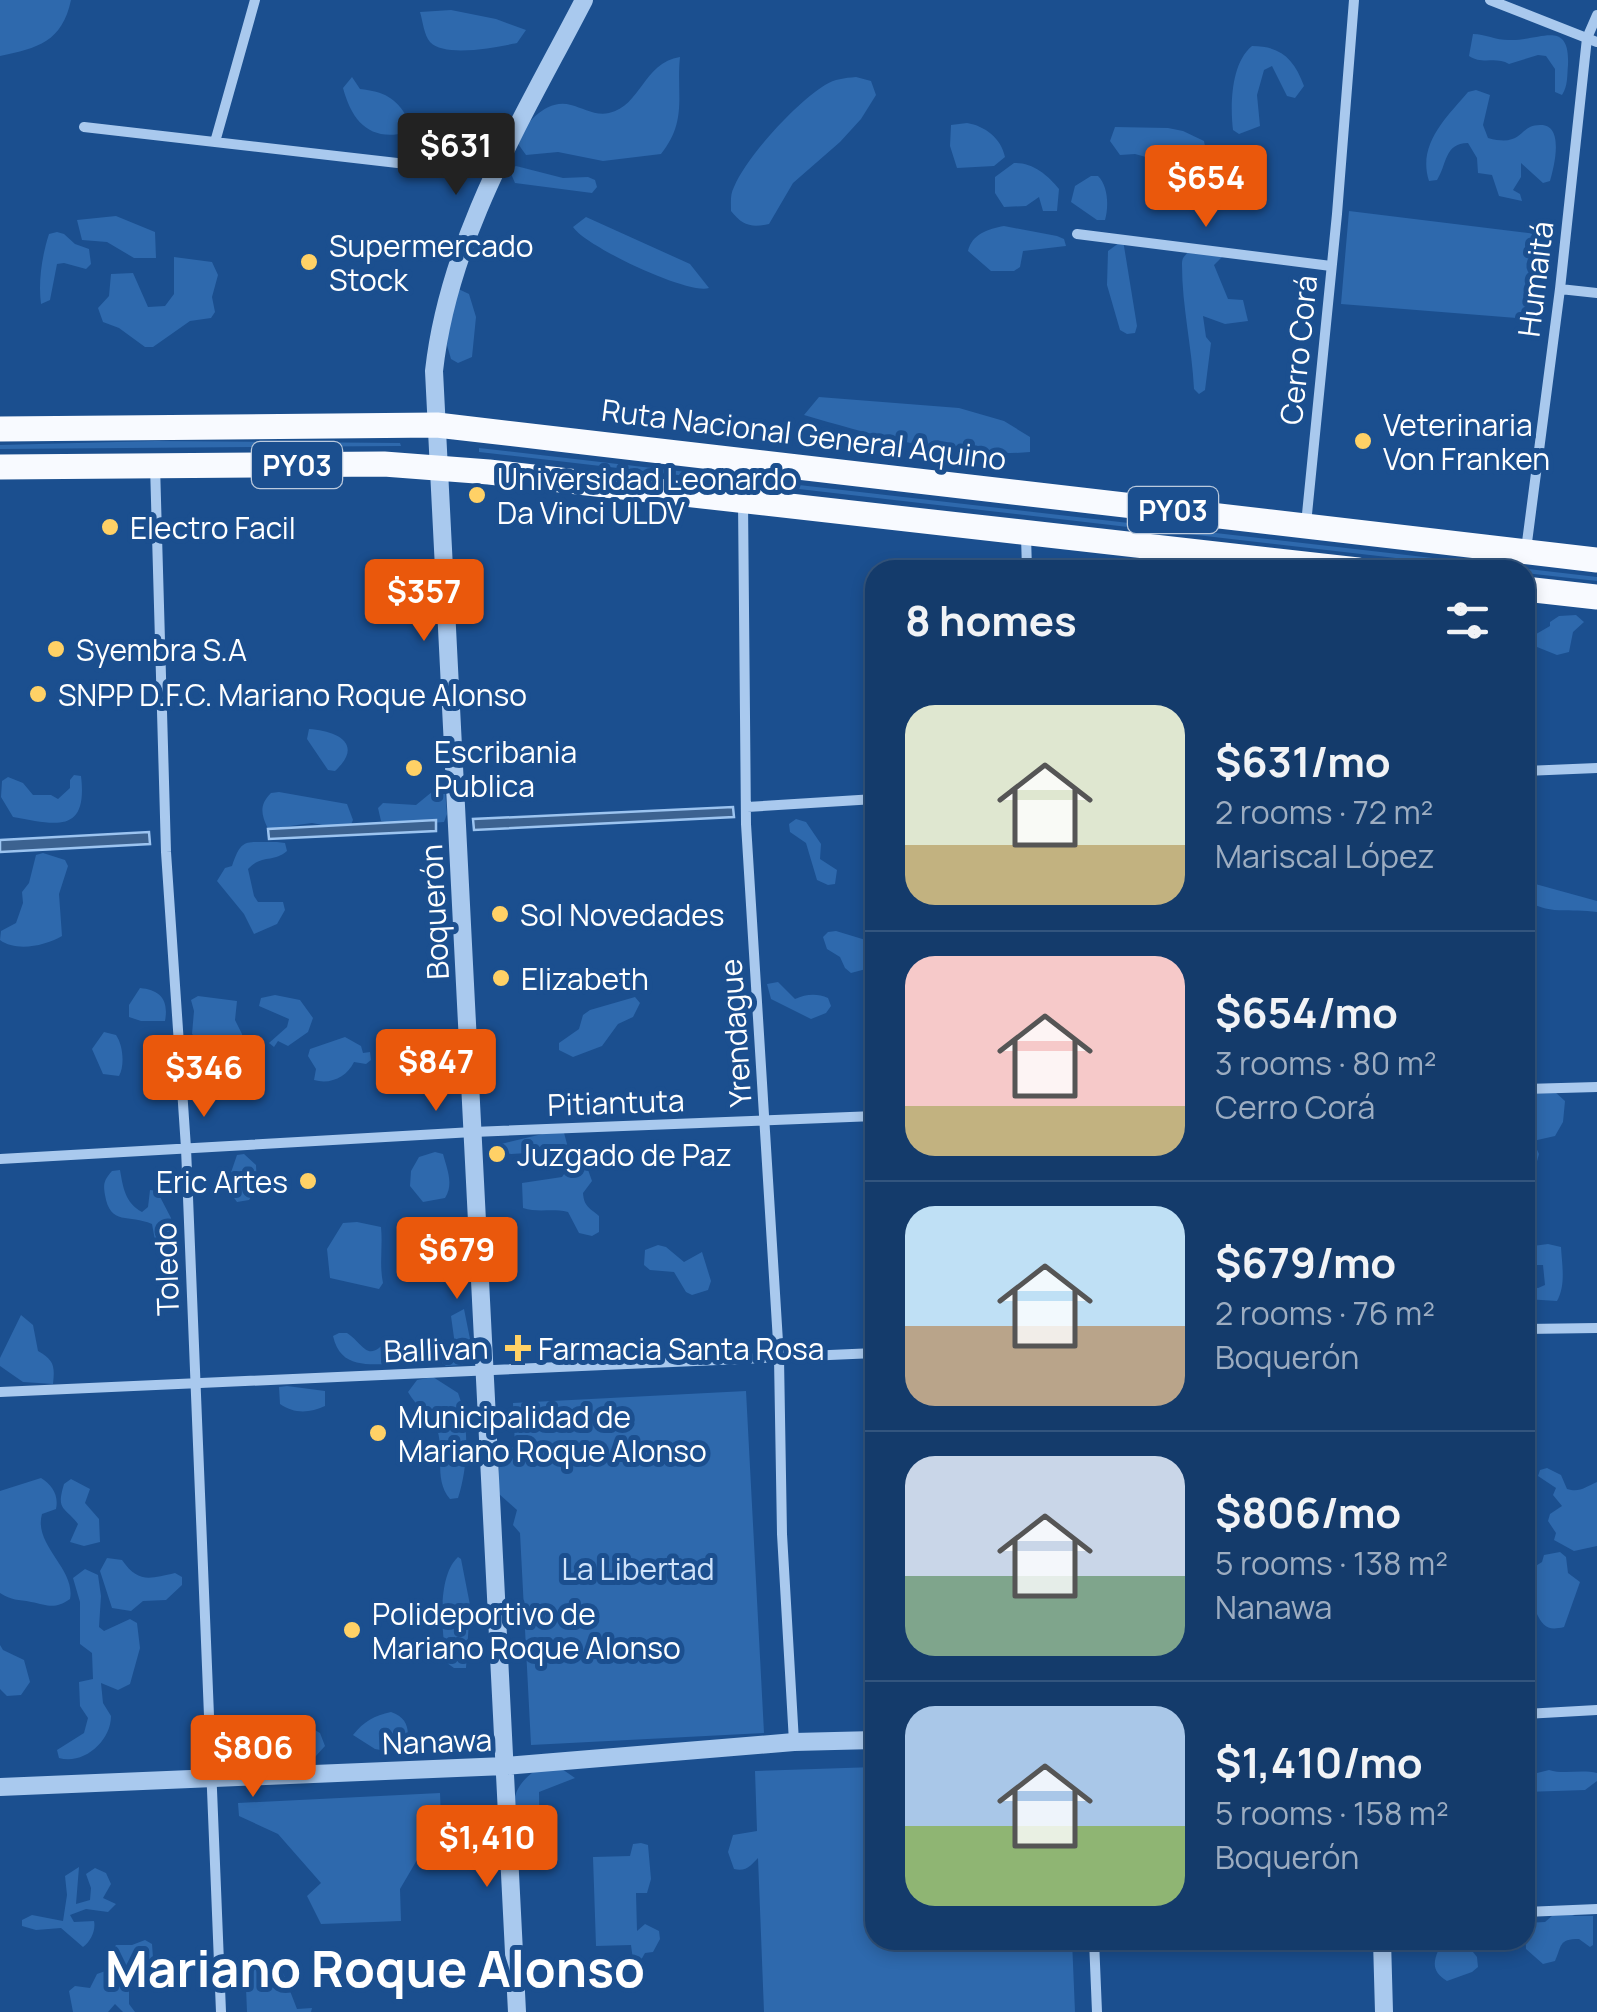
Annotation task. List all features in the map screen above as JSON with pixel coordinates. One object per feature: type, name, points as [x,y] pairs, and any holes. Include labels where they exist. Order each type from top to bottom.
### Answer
[{"type":"highway","name":"Ruta Nacional General Aquino","points":[[0,429],[437,425],[1597,560]]},
{"type":"highway","name":"PY03","points":[[0,467],[384,464],[439,468],[1267,560]]},
{"type":"highway","points":[[1535,590],[1597,598]]},
{"type":"street","points":[[216,142],[255,0]]},
{"type":"street","name":"Boquerón","points":[[517,2012],[434,370],[438,338],[470,227],[493,174],[584,0]]},
{"type":"street","name":"Cerro Corá","points":[[1306,525],[1354,0]]},
{"type":"street","points":[[1490,0],[1592,40]]},
{"type":"street","name":"Humaitá","points":[[1526,550],[1597,14]]},
{"type":"street","points":[[84,126],[493,174]]},
{"type":"street","points":[[1077,234],[1331,266]]},
{"type":"street","points":[[1560,289],[1597,293]]},
{"type":"street","name":"Toledo","points":[[155,464],[166,852],[186,1148],[221,2012]]},
{"type":"street","name":"Yrendague","points":[[743,500],[747,808],[779,1358],[782,1534],[794,1742]]},
{"type":"street","points":[[1025,531],[1027,560]]},
{"type":"street","points":[[1535,771],[1597,768]]},
{"type":"street","points":[[747,808],[865,800]]},
{"type":"street","points":[[1535,1089],[1597,1087]]},
{"type":"street","name":"Pitiantuta","points":[[0,1159],[473,1132],[865,1117]]},
{"type":"street","points":[[1535,1330],[1597,1328]]},
{"type":"street","name":"Ballivan","points":[[0,1392],[865,1354]]},
{"type":"street","points":[[1535,1713],[1597,1710]]},
{"type":"street","name":"Nanawa","points":[[0,1787],[505,1766],[794,1742],[865,1740]]},
{"type":"street","points":[[1535,1912],[1597,1909]]},
{"type":"street","points":[[1094,1950],[1097,2012]]},
{"type":"street","points":[[1382,1950],[1384,2012]]},
{"type":"green space","points":[[0,0],[71,0],[55,34],[37,46],[0,56]]},
{"type":"green space","points":[[451,10],[526,30],[517,43],[508,45],[459,50],[437,47],[428,39],[420,12]]},
{"type":"green space","points":[[1473,34],[1507,40],[1559,37],[1567,51],[1568,65],[1562,95],[1555,92],[1555,69],[1546,56],[1509,64],[1474,59],[1469,56]]},
{"type":"green space","points":[[1252,46],[1271,48],[1285,56],[1304,86],[1295,98],[1287,96],[1272,66],[1264,70],[1257,95],[1260,126],[1239,134],[1233,130],[1234,85],[1240,63]]},
{"type":"green space","points":[[680,57],[678,118],[661,154],[603,161],[558,152],[526,155],[516,141],[532,119],[554,105],[599,113],[620,109],[658,67]]},
{"type":"green space","points":[[352,77],[360,89],[383,94],[399,105],[408,119],[405,133],[381,134],[357,119],[343,88]]},
{"type":"green space","points":[[856,77],[871,81],[876,95],[861,119],[793,183],[769,224],[752,225],[739,220],[731,211],[732,193],[740,174],[761,146],[813,93],[832,81]]},
{"type":"green space","points":[[1476,90],[1490,95],[1483,125],[1488,138],[1508,140],[1540,125],[1553,131],[1556,147],[1550,181],[1543,183],[1521,163],[1521,177],[1513,190],[1522,201],[1499,196],[1492,175],[1478,173],[1477,158],[1468,143],[1454,147],[1437,180],[1429,181],[1427,155],[1436,132],[1468,92]]},
{"type":"green space","points":[[967,123],[991,134],[1005,157],[994,166],[957,168],[950,146],[951,125]]},
{"type":"green space","points":[[1115,127],[1183,131],[1204,141],[1207,156],[1194,167],[1186,168],[1135,154],[1120,155],[1110,141]]},
{"type":"green space","points":[[1014,163],[1033,167],[1055,184],[1059,189],[1057,211],[1043,211],[1039,197],[1026,206],[1004,207],[995,193],[995,177]]},
{"type":"green space","points":[[516,166],[563,178],[588,177],[595,180],[597,187],[592,193],[515,183],[509,169]]},
{"type":"green space","points":[[1098,176],[1106,191],[1105,220],[1097,220],[1071,202],[1075,186]]},
{"type":"green space","points":[[1349,211],[1553,236],[1541,320],[1341,304]]},
{"type":"green space","points":[[116,216],[155,232],[156,258],[134,258],[107,242],[82,240],[77,220]]},
{"type":"green space","points":[[586,217],[690,264],[709,288],[660,277],[596,246],[573,227]]},
{"type":"green space","points":[[1004,226],[1057,236],[1064,239],[1066,246],[1023,251],[1020,267],[1014,271],[991,271],[968,251],[977,236]]},
{"type":"green space","points":[[57,232],[89,249],[91,264],[86,269],[57,264],[50,300],[41,304],[44,251],[49,234]]},
{"type":"green space","points":[[1123,240],[1137,326],[1135,333],[1127,334],[1120,330],[1107,285],[1108,251]]},
{"type":"green space","points":[[1189,251],[1225,254],[1214,265],[1228,299],[1243,300],[1248,321],[1225,324],[1203,316],[1206,337],[1211,343],[1205,390],[1199,394],[1194,389],[1182,281],[1182,260]]},
{"type":"green space","points":[[174,257],[212,262],[218,275],[211,318],[190,321],[153,347],[145,347],[119,328],[103,322],[98,308],[109,296],[111,274],[133,273],[148,307],[165,306],[174,294]]},
{"type":"green space","points":[[452,286],[469,294],[476,317],[472,357],[458,363],[451,359],[447,345]]},
{"type":"green space","points":[[819,397],[959,408],[1004,421],[1030,437],[1030,452],[945,449],[804,415]]},
{"type":"green space","points":[[155,441],[401,446],[0,449],[0,445]]},
{"type":"green space","points":[[479,448],[1450,560],[1413,560],[479,452]]},
{"type":"green space","points":[[1535,570],[1597,577],[1597,581],[1535,574]]},
{"type":"green space","points":[[393,571],[414,576],[421,598],[404,613],[389,616],[382,613],[382,596]]},
{"type":"green space","points":[[1576,615],[1584,622],[1573,632],[1569,652],[1557,655],[1535,646],[1535,635],[1559,616]]},
{"type":"green space","points":[[309,729],[329,732],[347,746],[344,761],[335,771],[328,770],[307,739]]},
{"type":"green space","points":[[74,775],[81,776],[82,795],[74,817],[66,821],[13,817],[1,797],[2,781],[8,777],[23,783],[33,795],[58,799],[70,788]]},
{"type":"green space","points":[[438,787],[445,791],[444,822],[402,825],[381,821],[378,808],[383,803],[416,805]]},
{"type":"green space","points":[[271,793],[347,804],[353,820],[350,827],[312,823],[268,829],[263,806]]},
{"type":"green space","points":[[796,819],[806,822],[821,844],[820,859],[837,870],[835,884],[817,880],[806,843],[790,832],[789,824]]},
{"type":"green space","points":[[285,843],[287,851],[248,869],[258,902],[283,902],[285,910],[277,924],[254,934],[244,914],[217,881],[225,868],[232,866],[242,845]]},
{"type":"green space","points":[[43,853],[65,860],[68,866],[59,894],[62,936],[31,946],[7,944],[0,940],[1,931],[16,923],[36,855]]},
{"type":"green space","points":[[1535,884],[1597,901],[1597,912],[1535,905]]},
{"type":"green space","points":[[828,932],[865,940],[865,969],[851,973],[845,968],[840,957],[827,949],[823,937]]},
{"type":"green space","points":[[778,982],[795,999],[820,995],[828,998],[831,1006],[826,1013],[811,1019],[771,999],[767,984]]},
{"type":"green space","points":[[140,988],[162,997],[165,1021],[129,1017],[129,1005]]},
{"type":"green space","points":[[275,995],[300,1000],[313,1018],[308,1032],[288,1046],[278,1041],[274,1047],[269,1043],[287,1027],[289,1019],[259,1006],[261,998]]},
{"type":"green space","points":[[198,996],[237,1001],[235,1020],[242,1034],[242,1048],[248,1054],[245,1061],[238,1064],[225,1050],[192,1034],[191,1000]]},
{"type":"green space","points":[[635,997],[640,1003],[633,1017],[618,1024],[602,1046],[573,1057],[559,1050],[559,1043],[579,1029],[583,1015],[590,1010]]},
{"type":"green space","points":[[104,1032],[116,1035],[120,1044],[123,1061],[119,1076],[103,1074],[92,1049]]},
{"type":"green space","points":[[345,1037],[361,1046],[363,1053],[370,1052],[371,1060],[366,1064],[354,1062],[347,1072],[332,1080],[314,1080],[316,1069],[308,1056],[310,1049]]},
{"type":"green space","points":[[200,1052],[228,1056],[234,1076],[231,1080],[189,1079],[183,1064]]},
{"type":"green space","points":[[1554,1091],[1565,1101],[1563,1122],[1555,1136],[1535,1141],[1535,1093]]},
{"type":"green space","points":[[563,1129],[567,1144],[561,1151],[497,1151],[501,1144]]},
{"type":"green space","points":[[244,1154],[256,1165],[257,1188],[249,1200],[237,1202],[226,1187],[237,1155]]},
{"type":"green space","points":[[443,1154],[449,1187],[445,1198],[423,1202],[410,1186],[411,1171],[419,1157]]},
{"type":"green space","points":[[571,1164],[587,1167],[592,1181],[583,1193],[585,1201],[599,1216],[599,1232],[592,1236],[579,1233],[568,1212],[523,1208],[522,1183],[562,1177]]},
{"type":"green space","points":[[120,1170],[128,1199],[142,1212],[148,1207],[150,1190],[157,1191],[171,1218],[175,1240],[171,1246],[157,1251],[152,1224],[111,1211],[105,1182],[112,1171]]},
{"type":"green space","points":[[343,1223],[381,1227],[383,1283],[379,1289],[330,1278],[327,1249]]},
{"type":"green space","points":[[658,1245],[684,1262],[702,1252],[711,1281],[708,1290],[692,1295],[674,1272],[650,1270],[644,1265],[645,1250]]},
{"type":"green space","points":[[1535,1246],[1561,1247],[1563,1275],[1557,1301],[1535,1300],[1535,1288],[1545,1285],[1543,1265],[1535,1265]]},
{"type":"green space","points":[[464,1309],[473,1354],[462,1365],[446,1366],[435,1357],[440,1350],[455,1345],[451,1316]]},
{"type":"green space","points":[[21,1315],[33,1325],[38,1351],[52,1364],[53,1384],[23,1382],[0,1366],[0,1358]]},
{"type":"green space","points":[[347,1333],[371,1351],[388,1339],[400,1358],[395,1365],[349,1360],[337,1347],[333,1336]]},
{"type":"green space","points":[[433,1377],[458,1393],[462,1405],[466,1446],[458,1498],[450,1499],[442,1483],[435,1424],[408,1392],[417,1380]]},
{"type":"green space","points":[[279,1387],[325,1391],[325,1406],[302,1411],[285,1407],[280,1404]]},
{"type":"green space","name":"La Libertad","points":[[746,1391],[764,1733],[531,1745],[520,1533],[513,1525],[517,1510],[499,1494],[501,1460],[515,1446],[513,1403]]},
{"type":"green space","points":[[1547,1468],[1561,1475],[1567,1489],[1579,1490],[1597,1482],[1597,1546],[1574,1551],[1554,1540],[1556,1533],[1548,1521],[1550,1514],[1562,1506],[1553,1495],[1556,1488],[1538,1476],[1540,1470]]},
{"type":"green space","points":[[41,1478],[54,1491],[57,1504],[56,1509],[42,1514],[43,1536],[70,1588],[70,1599],[55,1606],[0,1593],[0,1491]]},
{"type":"green space","points":[[71,1479],[90,1489],[85,1503],[99,1519],[100,1542],[84,1546],[70,1542],[78,1524],[61,1499],[64,1484]]},
{"type":"green space","points":[[1560,1552],[1566,1557],[1568,1573],[1580,1582],[1564,1627],[1550,1628],[1535,1612],[1535,1566],[1544,1555]]},
{"type":"green space","points":[[458,1557],[470,1605],[466,1668],[454,1668],[447,1663],[444,1638],[442,1607],[446,1578]]},
{"type":"green space","points":[[107,1558],[122,1560],[139,1576],[175,1573],[182,1577],[182,1585],[166,1600],[143,1601],[131,1611],[112,1608],[100,1571]]},
{"type":"green space","points":[[85,1569],[98,1575],[99,1627],[104,1631],[130,1619],[137,1623],[140,1648],[130,1684],[118,1690],[101,1683],[103,1703],[111,1716],[101,1742],[78,1758],[59,1758],[57,1750],[84,1733],[88,1718],[80,1706],[79,1682],[93,1679],[92,1653],[80,1644],[80,1602],[73,1578]]},
{"type":"green space","points":[[0,1645],[24,1660],[30,1682],[21,1695],[7,1696],[0,1689]]},
{"type":"green space","points":[[391,1712],[403,1719],[408,1729],[403,1754],[375,1749],[353,1735],[370,1720]]},
{"type":"green space","points":[[306,1725],[320,1733],[325,1746],[315,1757],[299,1757],[274,1738],[276,1730]]},
{"type":"green space","points":[[865,1767],[865,1950],[1072,1950],[1075,2012],[764,2012],[758,1858],[738,1870],[734,1869],[728,1852],[733,1835],[757,1831],[755,1771]]},
{"type":"green space","points":[[539,1768],[562,1769],[575,1778],[539,1792],[536,1828],[519,1840],[513,1834],[515,1796],[523,1782]]},
{"type":"green space","points":[[1549,1770],[1597,1773],[1597,1781],[1585,1790],[1535,1792],[1535,1774]]},
{"type":"green space","points":[[440,1793],[441,1819],[400,1889],[401,1921],[321,1924],[307,1896],[321,1883],[278,1834],[239,1816],[238,1803]]},
{"type":"green space","points":[[633,1844],[648,1845],[651,1879],[647,1893],[636,1893],[637,1931],[645,1924],[659,1931],[660,1939],[653,1952],[633,1960],[631,1945],[596,1946],[593,1857],[630,1856]]},
{"type":"green space","points":[[79,1867],[76,1904],[90,1900],[86,1874],[95,1868],[106,1873],[111,1884],[103,1898],[116,1904],[108,1912],[86,1909],[70,1915],[74,1922],[94,1921],[94,1932],[86,1945],[83,1947],[61,1928],[36,1930],[22,1926],[22,1920],[32,1915],[63,1921],[65,1876]]},
{"type":"green space","points":[[1564,1912],[1593,1916],[1593,1945],[1590,1947],[1579,1939],[1567,1940],[1555,1961],[1543,1964],[1527,1950],[1535,1950],[1535,1922],[1545,1922]]},
{"type":"green space","points":[[145,1940],[152,1944],[154,1972],[129,1989],[129,2004],[135,2012],[123,2012],[115,2004],[108,2012],[73,2012],[69,1991],[75,1986],[90,1988],[97,1974],[111,1969],[111,1952],[116,1945]]},
{"type":"green space","points":[[1471,1950],[1478,1967],[1447,1981],[1435,1968],[1438,1951]]},
{"type":"green space","points":[[278,1960],[297,2009],[312,2008],[311,2012],[247,2012],[245,1964]]},
{"type":"shaded area","points":[[733,807],[734,817],[474,830],[473,819]]},
{"type":"shaded area","points":[[436,820],[436,831],[269,839],[268,829]]},
{"type":"shaded area","points":[[149,832],[150,844],[0,852],[0,840]]},
{"type":"place","name":"Supermercado Stock","points":[[309,262]]},
{"type":"place","name":"Veterinaria Von Franken","points":[[1363,441]]},
{"type":"place","name":"Universidad Leonardo Da Vinci ULDV","points":[[477,495]]},
{"type":"place","name":"Electro Facil","points":[[110,527]]},
{"type":"place","name":"Syembra S.A","points":[[56,649]]},
{"type":"place","name":"SNPP D.F.C. Mariano Roque Alonso","points":[[38,694]]},
{"type":"place","name":"Escribania Publica","points":[[414,768]]},
{"type":"place","name":"Sol Novedades","points":[[500,914]]},
{"type":"place","name":"Elizabeth","points":[[501,978]]},
{"type":"place","name":"Juzgado de Paz","points":[[497,1154]]},
{"type":"place","name":"Eric Artes","points":[[308,1181]]},
{"type":"place","name":"Farmacia Santa Rosa","points":[[518,1348]]},
{"type":"place","name":"Municipalidad de Mariano Roque Alonso","points":[[378,1433]]},
{"type":"place","name":"Polideportivo de Mariano Roque Alonso","points":[[352,1630]]},
{"type":"district","name":"Mariano Roque Alonso","points":[[375,1968]]}]
